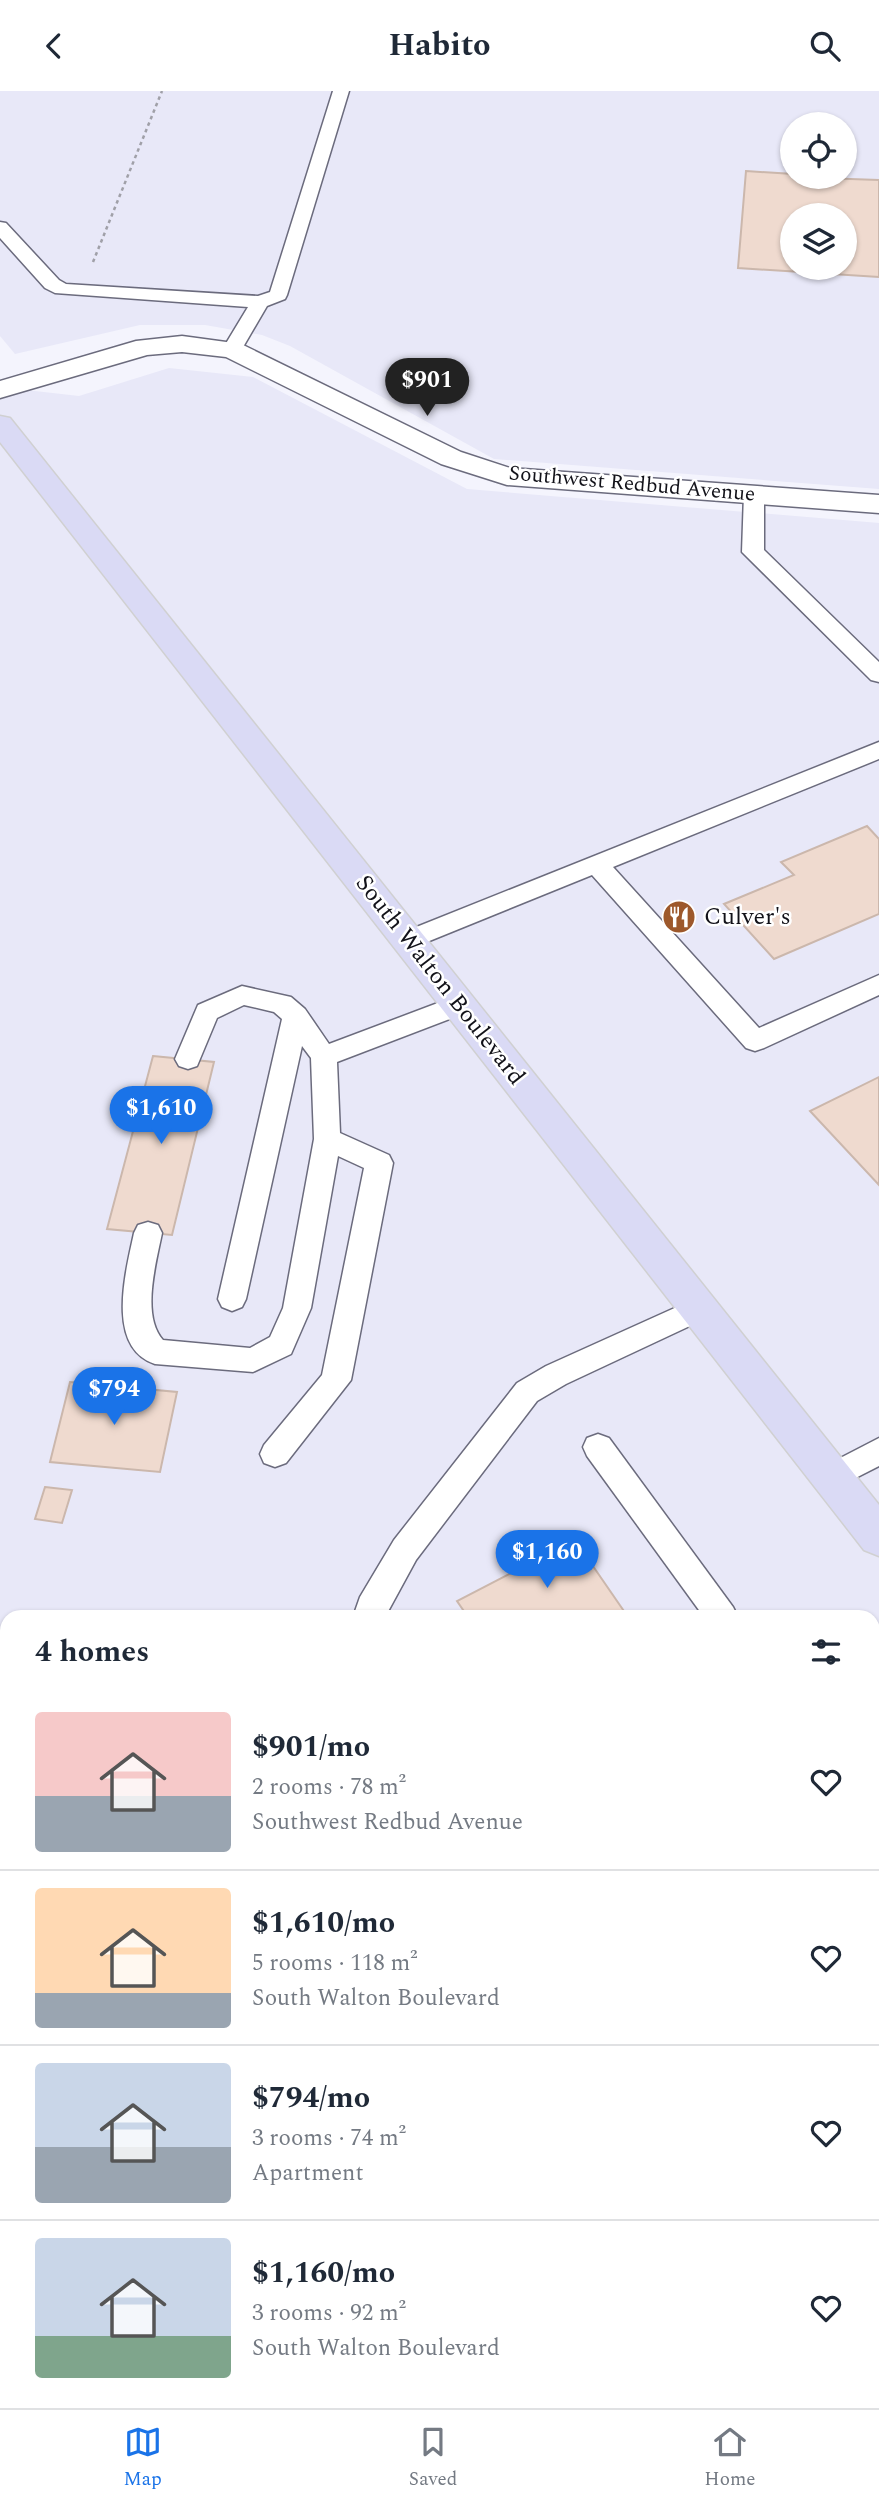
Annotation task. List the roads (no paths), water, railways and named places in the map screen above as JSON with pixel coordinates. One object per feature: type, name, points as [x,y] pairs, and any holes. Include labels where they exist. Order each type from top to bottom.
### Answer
[{"type":"main road","name":"South Walton Boulevard","points":[[0,424],[879,1537]]},
{"type":"street","name":"Southwest Redbud Avenue","points":[[0,390],[145,347],[182,344],[232,349],[451,458],[507,476],[879,504]]},
{"type":"lane","points":[[2,233],[52,284],[62,289],[260,302],[278,295],[341,91]]},
{"type":"lane","points":[[232,349],[260,302]]},
{"type":"lane","points":[[754,494],[753,552],[879,675]]},
{"type":"lane","points":[[408,940],[879,750]]},
{"type":"lane","points":[[596,864],[755,1041],[879,984]]},
{"type":"lane","points":[[148,1233],[137,1288],[140,1335],[155,1352],[253,1360],[281,1345],[298,1308],[327,1139],[324,1057],[296,1016],[282,1004],[242,995],[207,1012],[188,1059]]},
{"type":"lane","points":[[324,1057],[459,1005]]},
{"type":"lane","points":[[232,1299],[296,1016]]},
{"type":"lane","points":[[275,1454],[336,1380],[379,1163],[327,1139]]},
{"type":"lane","points":[[370,1610],[405,1550],[527,1392],[556,1375],[699,1309]]},
{"type":"lane","points":[[598,1447],[717,1610]]},
{"type":"lane","points":[[832,1477],[879,1451]]},
{"type":"place","name":"Culver's","points":[[679,917]]}]
